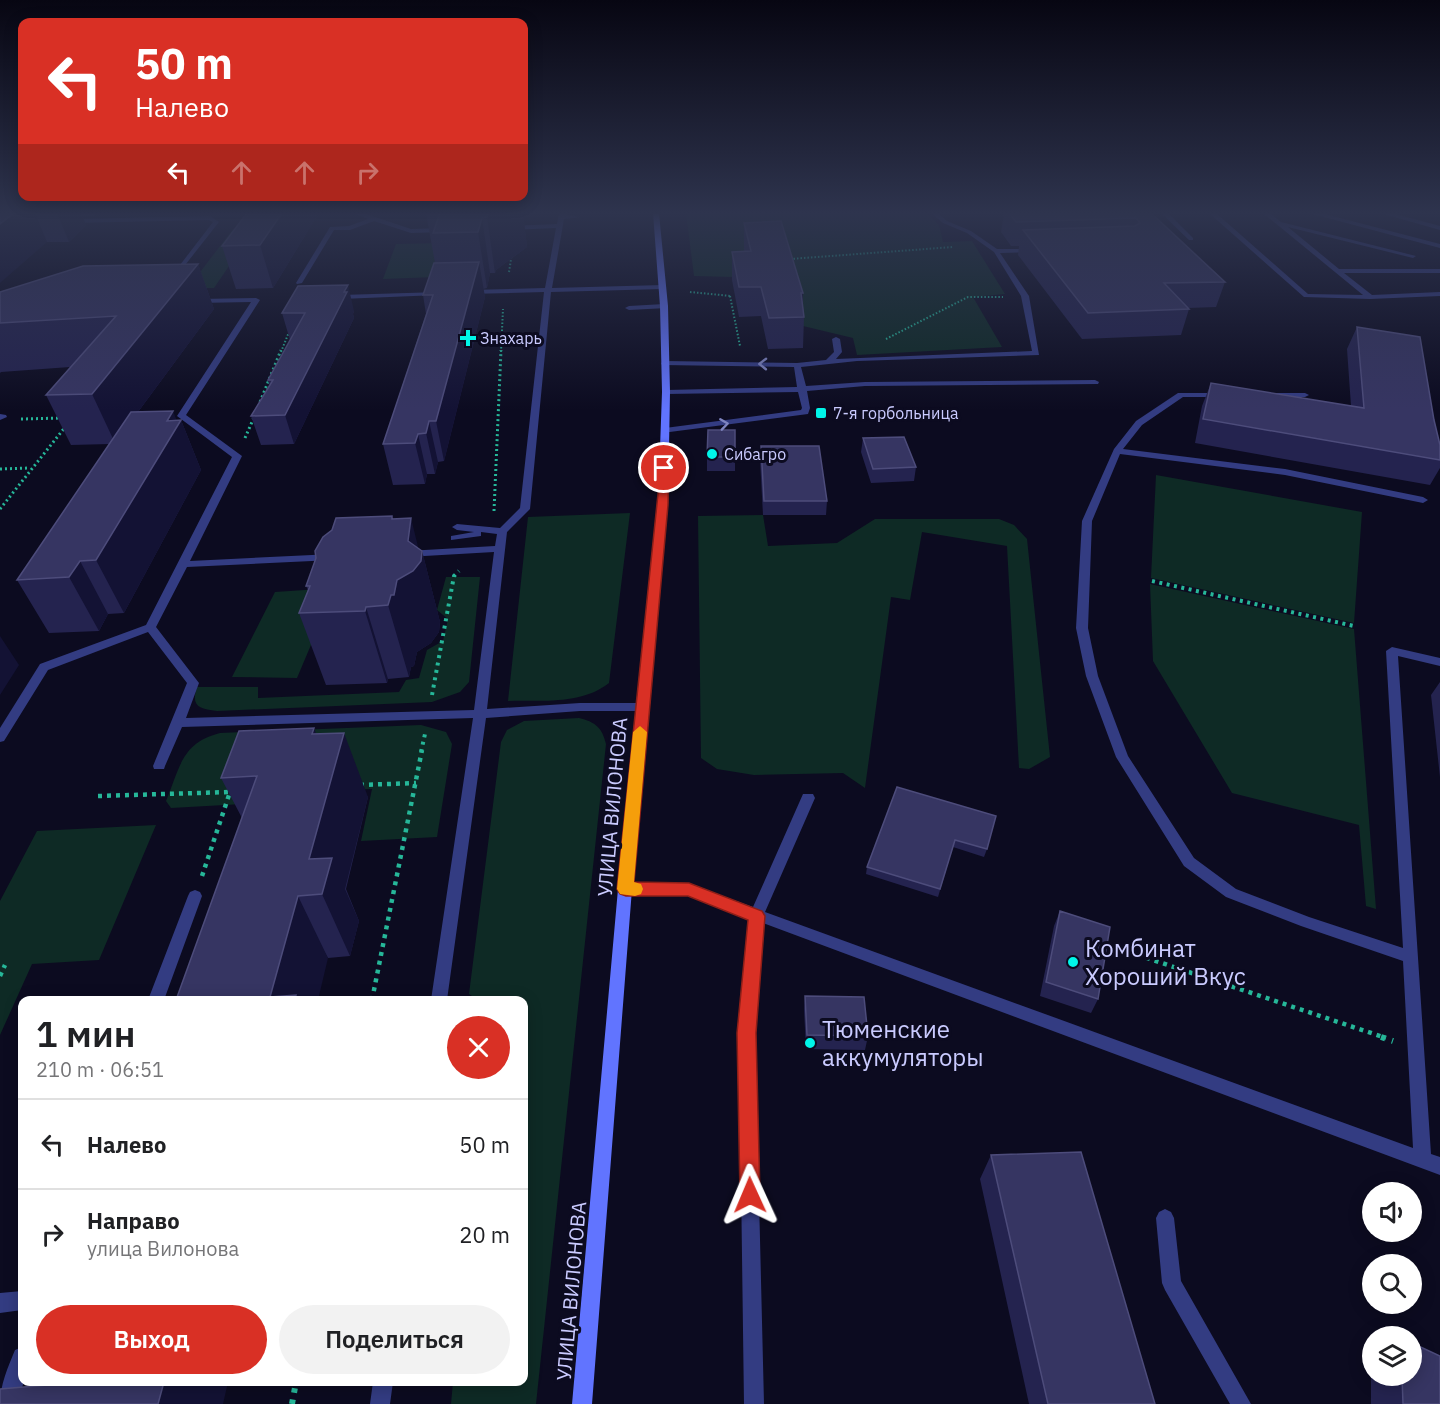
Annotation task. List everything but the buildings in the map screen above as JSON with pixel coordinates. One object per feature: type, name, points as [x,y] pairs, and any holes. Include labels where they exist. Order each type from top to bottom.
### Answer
[{"type":"street","name":"УЛИЦА ВИЛОНОВА","points":[[582,1404],[642,707],[663,505],[666,392],[662,279]]},
{"type":"lane","points":[[299,283],[302,279]]},
{"type":"lane","points":[[440,996],[480,714],[499,549],[502,531],[525,508],[547,295],[552,279]]},
{"type":"lane","points":[[665,363],[796,365],[829,361],[1036,353],[1025,296],[1013,279]]},
{"type":"lane","points":[[1286,279],[1306,296],[1370,297],[1440,294]]},
{"type":"lane","points":[[1347,279],[1370,297]]},
{"type":"lane","points":[[459,292],[663,287]]},
{"type":"lane","points":[[340,297],[447,293]]},
{"type":"lane","points":[[0,738],[44,667],[150,627],[237,456],[181,416],[256,300],[199,302]]},
{"type":"lane","points":[[629,308],[664,306]]},
{"type":"lane","points":[[829,361],[838,352],[836,339]]},
{"type":"lane","points":[[665,430],[805,412],[796,365]]},
{"type":"lane","points":[[666,392],[802,389],[865,384],[1095,382]]},
{"type":"lane","points":[[1226,395],[1181,395],[1139,423],[1117,451],[1087,521],[1082,628],[1092,676],[1122,757],[1189,862],[1231,893],[1306,922],[1411,957]]},
{"type":"lane","points":[[1260,395],[1305,395]]},
{"type":"lane","points":[[1117,451],[1285,472],[1423,500]]},
{"type":"lane","points":[[456,533],[502,531]]},
{"type":"lane","points":[[392,555],[499,549]]},
{"type":"lane","points":[[183,564],[346,557]]},
{"type":"lane","points":[[150,627],[193,683],[159,766]]},
{"type":"lane","points":[[1424,1161],[1392,651],[1440,662]]},
{"type":"lane","points":[[178,723],[480,714],[580,707],[642,707]]},
{"type":"lane","points":[[754,1404],[747,1033],[756,916],[808,798]]},
{"type":"lane","points":[[626,889],[689,890],[1440,1166]]},
{"type":"lane","points":[[158,996],[195,896]]},
{"type":"lane","points":[[1165,1218],[1172,1283],[1241,1404]]},
{"type":"lane","points":[[0,1303],[18,1301]]},
{"type":"lane","points":[[6,1404],[18,1369]]},
{"type":"lane","points":[[380,1404],[382,1386]]},
{"type":"path","points":[[490,531],[494,510],[508,279]]},
{"type":"path","points":[[690,292],[735,297]]},
{"type":"path","points":[[730,296],[741,354]]},
{"type":"path","points":[[876,344],[968,297],[1025,296]]},
{"type":"path","points":[[260,402],[292,325]]},
{"type":"path","points":[[237,456],[255,412]]},
{"type":"path","points":[[1,417],[64,418]]},
{"type":"path","points":[[0,509],[30,468],[72,418]]},
{"type":"path","points":[[0,469],[30,468]]},
{"type":"path","points":[[373,996],[429,716],[454,576],[485,550]]},
{"type":"path","points":[[1152,581],[1354,626]]},
{"type":"path","points":[[195,896],[235,782]]},
{"type":"path","points":[[358,785],[416,783]]},
{"type":"path","points":[[98,796],[242,791]]},
{"type":"path","points":[[1129,952],[1417,1049]]},
{"type":"path","points":[[0,976],[5,965]]},
{"type":"path","points":[[292,1404],[295,1386]]},
{"type":"green space","points":[[195,279],[220,279],[214,288],[188,288]]},
{"type":"green space","points":[[766,279],[995,279],[1005,294],[973,297],[1002,347],[857,355],[853,338],[803,326]]},
{"type":"green space","points":[[1156,475],[1362,512],[1354,623],[1151,578]]},
{"type":"green space","points":[[630,513],[609,683],[598,690],[574,698],[548,701],[508,701],[528,517]]},
{"type":"green space","points":[[763,515],[768,546],[837,543],[875,519],[999,519],[1014,525],[1027,539],[1050,757],[1029,769],[1019,768],[1007,546],[922,532],[910,600],[891,597],[865,788],[843,773],[754,775],[717,769],[701,758],[698,516]]},
{"type":"green space","points":[[446,577],[480,577],[469,682],[460,692],[432,702],[217,711],[201,708],[196,702],[197,687],[258,687],[258,698],[399,692],[406,680],[419,678],[427,650],[443,641],[448,619],[437,610]]},
{"type":"green space","points":[[1150,584],[1354,629],[1376,909],[1366,906],[1359,825],[1232,793],[1153,661]]},
{"type":"green space","points":[[335,588],[297,678],[232,677],[275,592]]},
{"type":"green space","points":[[579,718],[597,726],[606,744],[536,1404],[451,1404],[453,1386],[528,1386],[528,996],[472,996],[469,994],[501,742],[507,730],[524,721]]},
{"type":"green space","points":[[421,725],[446,732],[452,744],[437,837],[361,841],[372,789],[264,794],[260,803],[171,808],[166,801],[189,750],[207,737],[220,733]]},
{"type":"green space","points":[[156,825],[99,960],[32,964],[0,1035],[0,901],[37,831]]},
{"type":"slow traffic","points":[[635,889],[626,889],[640,732]]},
{"type":"place","name":"Знахарь","points":[[468,338]]},
{"type":"place","name":"7-я горбольница","points":[[821,413]]},
{"type":"place","name":"Сибагро","points":[[712,454]]},
{"type":"place","name":"Комбинат Хороший Вкус","points":[[1073,962]]},
{"type":"place","name":"Тюменские аккумуляторы","points":[[810,1043]]},
{"type":"route","points":[[664,468],[663,505],[626,889],[689,890],[756,916],[747,1033],[750,1195]]}]
